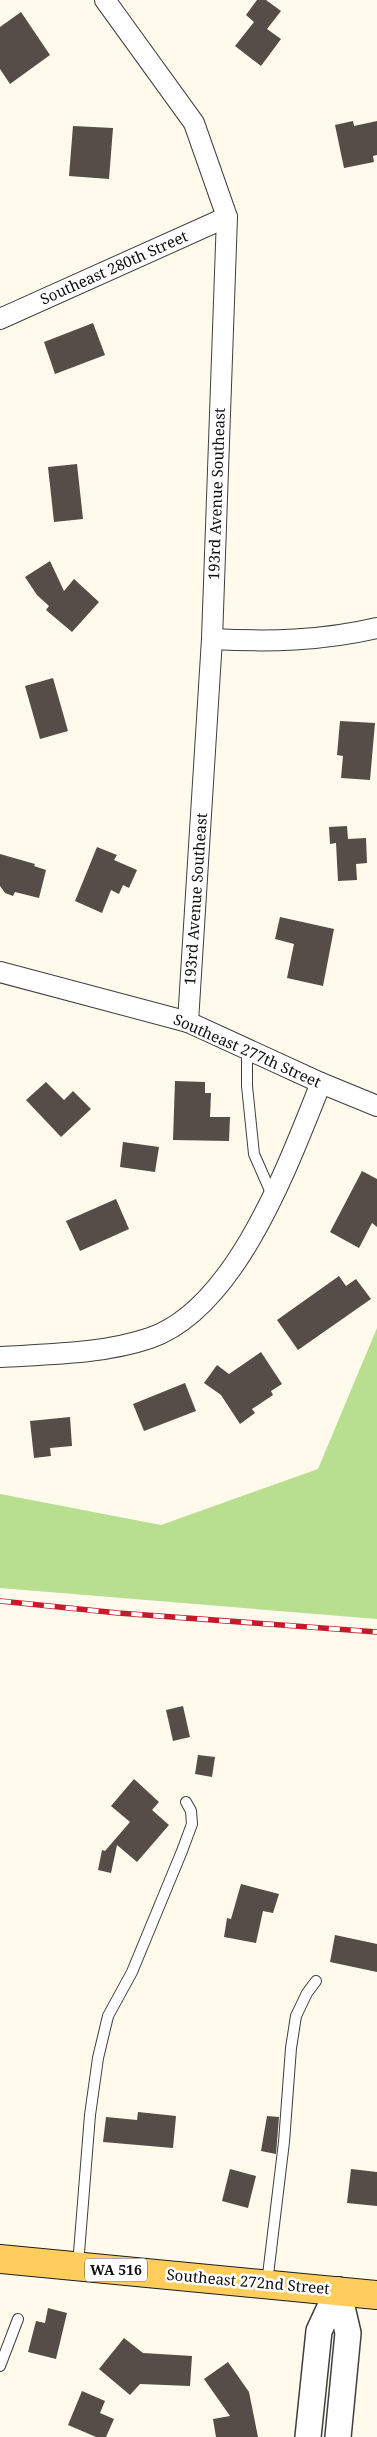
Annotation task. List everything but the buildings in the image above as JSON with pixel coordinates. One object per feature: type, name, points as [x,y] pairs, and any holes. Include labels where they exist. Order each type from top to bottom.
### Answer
[{"type":"main road","name":"Southeast 272nd Street","points":[[0,2259],[377,2295]]},
{"type":"street","name":"193rd Avenue Southeast","points":[[105,0],[194,123],[227,217],[212,639],[188,1022]]},
{"type":"street","name":"Southeast 280th Street","points":[[0,319],[227,217]]},
{"type":"street","points":[[212,639],[257,642],[303,640],[377,628]]},
{"type":"street","name":"Southeast 277th Street","points":[[0,972],[188,1022],[321,1083],[377,1106]]},
{"type":"street","points":[[0,1357],[62,1353],[127,1344],[152,1337],[175,1326],[214,1292],[246,1248],[285,1171],[321,1083]]},
{"type":"street","points":[[308,2437],[319,2330],[338,2290]]},
{"type":"street","points":[[338,2290],[348,2333],[338,2437]]},
{"type":"lane","points":[[247,1049],[247,1086],[254,1154],[273,1196]]},
{"type":"lane","points":[[78,2266],[90,2115],[98,2058],[108,2016],[132,1972],[186,1842],[192,1824],[192,1811],[186,1802]]},
{"type":"lane","points":[[267,2284],[284,2142],[291,2048],[296,2016],[316,1981]]},
{"type":"lane","points":[[0,2366],[18,2319]]},
{"type":"green space","points":[[377,1328],[377,1619],[0,1588],[0,1494],[161,1525],[318,1469]]},
{"type":"railway","points":[[0,1601],[118,1613],[377,1632]]}]
